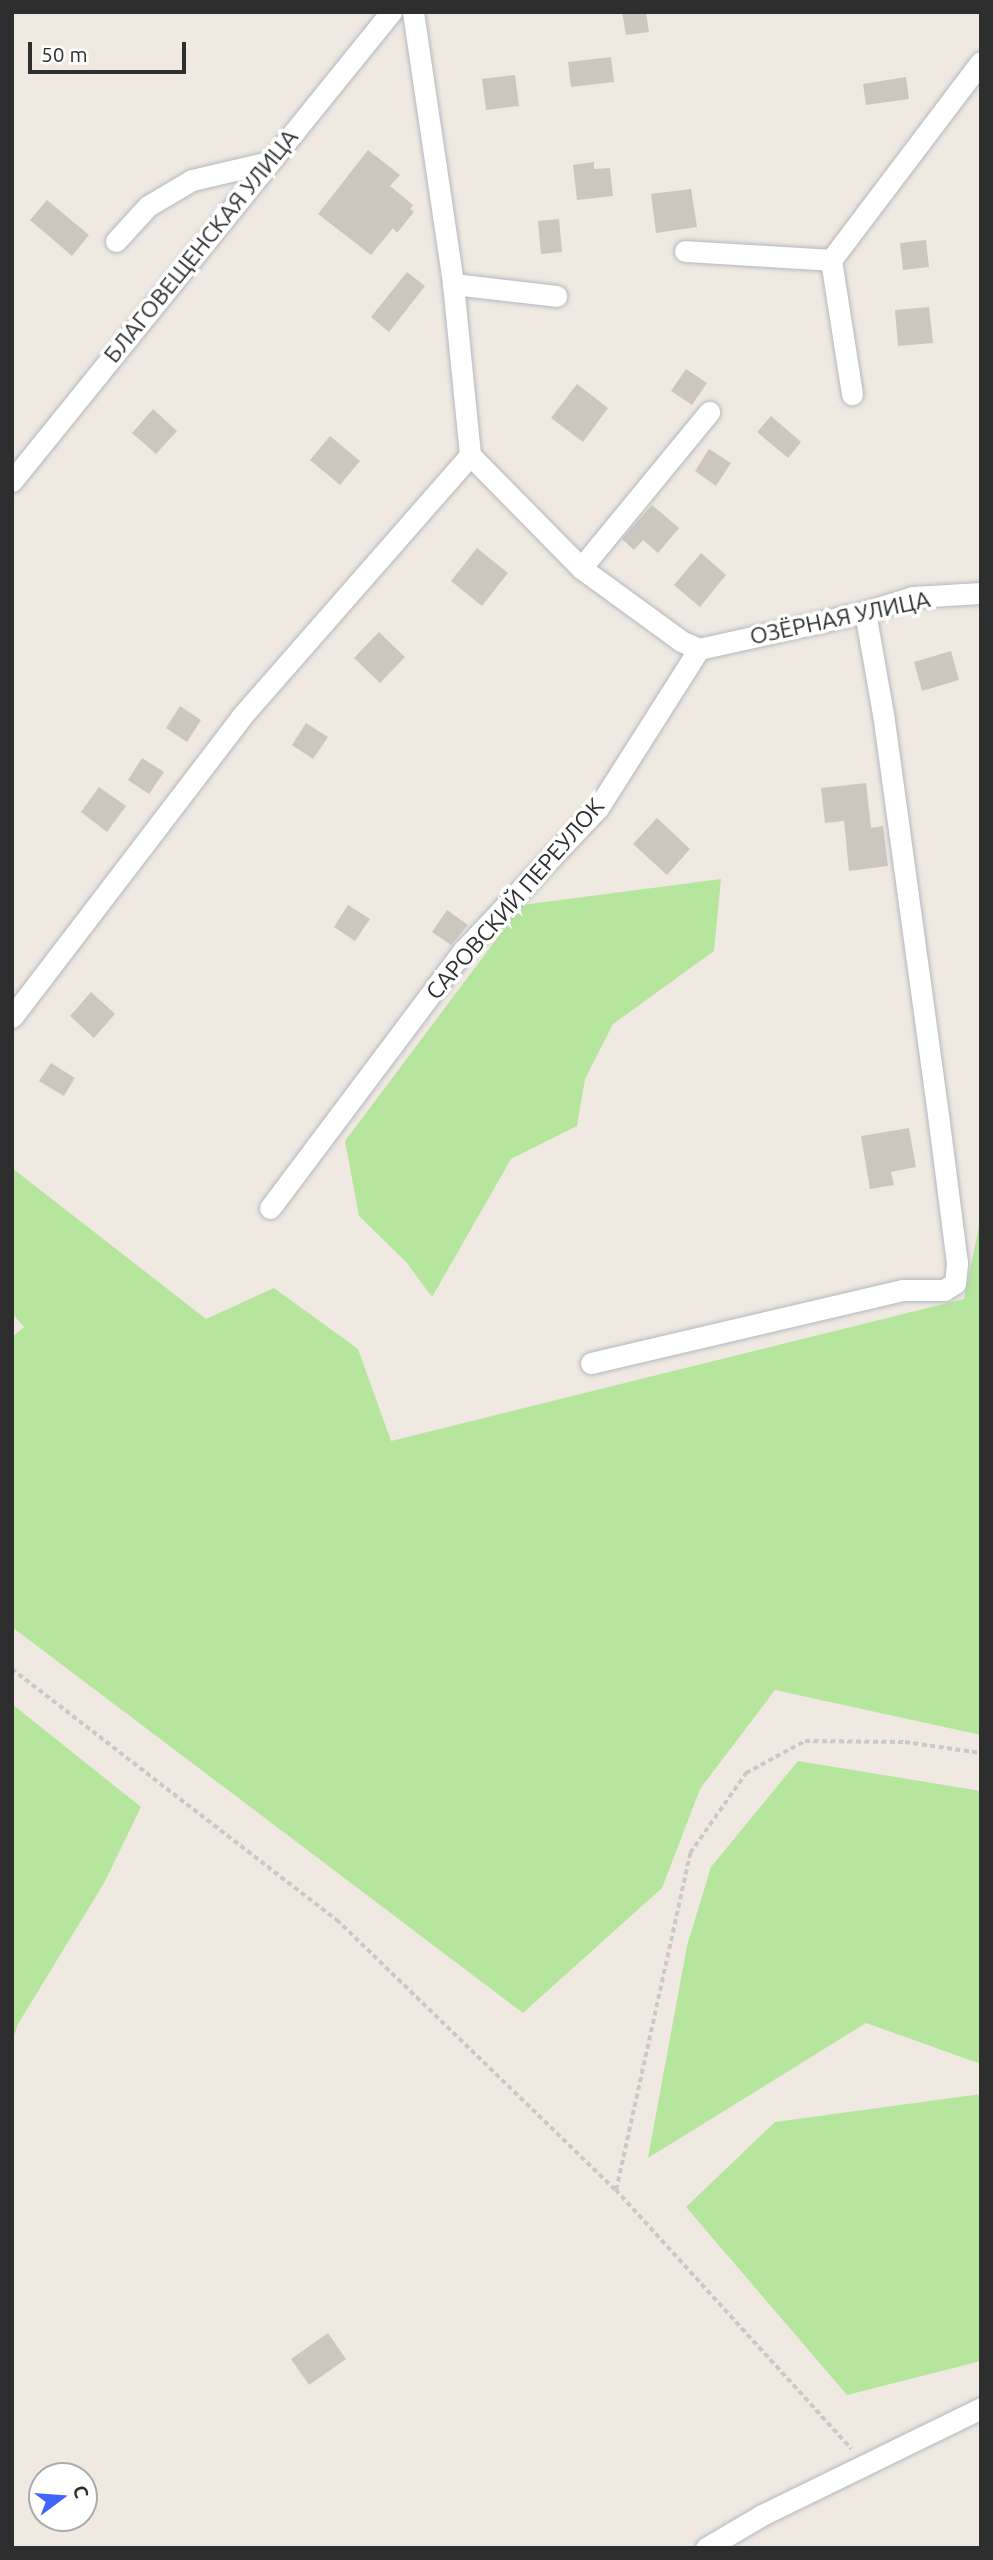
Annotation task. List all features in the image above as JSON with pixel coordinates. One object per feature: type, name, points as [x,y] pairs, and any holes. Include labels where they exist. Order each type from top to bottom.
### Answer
[{"type":"street","name":"БЛАГОВЕЩЕНСКАЯ УЛИЦА","points":[[12,481],[391,12]]},
{"type":"street","points":[[414,12],[453,284],[471,455],[581,568],[681,641],[699,649]]},
{"type":"street","points":[[852,394],[831,260],[981,62]]},
{"type":"street","points":[[116,241],[148,206],[192,180],[269,162]]},
{"type":"street","points":[[685,251],[831,260]]},
{"type":"street","points":[[453,284],[556,296]]},
{"type":"street","points":[[581,568],[709,412]]},
{"type":"street","points":[[12,1017],[241,717],[471,455]]},
{"type":"street","name":"ОЗЁРНАЯ УЛИЦА","points":[[699,649],[864,612],[913,597],[981,593]]},
{"type":"street","points":[[591,1363],[903,1290],[944,1290],[954,1283],[957,1263],[937,1108],[883,714],[864,612]]},
{"type":"street","name":"САРОВСКИЙ ПЕРЕУЛОК","points":[[270,1208],[464,950],[598,808],[699,649]]},
{"type":"street","points":[[706,2548],[866,2464],[981,2408]]},
{"type":"path","points":[[12,1669],[337,1920],[616,2190],[866,2464]]},
{"type":"path","points":[[616,2190],[690,1853],[746,1773],[805,1741],[905,1742],[981,1753]]},
{"type":"green space","points":[[721,879],[714,951],[613,1024],[585,1079],[577,1126],[511,1159],[432,1297],[407,1263],[359,1216],[345,1141],[522,905]]},
{"type":"green space","points":[[12,1168],[206,1319],[274,1288],[358,1349],[391,1441],[964,1299],[981,1217],[981,1735],[775,1690],[700,1789],[662,1888],[523,2013],[12,1627],[12,1337],[24,1327],[12,1313]]},
{"type":"green space","points":[[12,1704],[141,1807],[104,1883],[18,2024],[12,2042]]},
{"type":"green space","points":[[798,1761],[981,1791],[981,2064],[866,2023],[648,2158],[687,1946],[711,1867]]},
{"type":"green space","points":[[981,2094],[981,2361],[847,2395],[686,2207],[775,2122]]},
{"type":"building","points":[[622,12],[646,12],[649,32],[626,35]]},
{"type":"building","points":[[611,57],[614,82],[571,87],[568,62]]},
{"type":"building","points":[[515,75],[519,106],[486,110],[482,79]]},
{"type":"building","points":[[906,77],[909,99],[866,105],[863,84]]},
{"type":"building","points":[[368,150],[400,175],[390,186],[413,205],[410,209],[414,212],[397,233],[393,228],[371,255],[318,214]]},
{"type":"building","points":[[594,162],[594,169],[610,168],[613,196],[577,200],[573,165]]},
{"type":"building","points":[[691,189],[697,227],[656,233],[651,194]]},
{"type":"building","points":[[47,200],[89,235],[72,256],[30,220]]},
{"type":"building","points":[[559,219],[562,252],[541,254],[538,221]]},
{"type":"building","points":[[926,240],[929,267],[903,270],[900,243]]},
{"type":"building","points":[[407,272],[425,286],[389,332],[371,317]]},
{"type":"building","points":[[929,307],[933,343],[898,346],[895,310]]},
{"type":"building","points":[[686,369],[707,383],[692,405],[671,391]]},
{"type":"building","points":[[577,384],[608,408],[583,442],[551,418]]},
{"type":"building","points":[[153,409],[177,431],[156,454],[132,433]]},
{"type":"building","points":[[771,416],[801,442],[788,458],[757,432]]},
{"type":"building","points":[[330,436],[360,461],[340,485],[310,460]]},
{"type":"building","points":[[709,449],[731,463],[716,486],[695,471]]},
{"type":"building","points":[[652,505],[679,528],[658,553],[643,540],[634,550],[622,539]]},
{"type":"building","points":[[477,548],[508,573],[482,606],[451,581]]},
{"type":"building","points":[[701,553],[726,575],[700,607],[674,585]]},
{"type":"building","points":[[379,632],[405,657],[380,683],[354,658]]},
{"type":"building","points":[[951,651],[959,680],[922,691],[914,662]]},
{"type":"building","points":[[180,706],[201,720],[187,742],[166,728]]},
{"type":"building","points":[[306,723],[328,737],[313,759],[292,745]]},
{"type":"building","points":[[142,758],[164,772],[149,794],[128,780]]},
{"type":"building","points":[[866,783],[871,828],[883,826],[888,866],[849,871],[844,821],[825,823],[821,788]]},
{"type":"building","points":[[99,787],[126,806],[107,832],[81,812]]},
{"type":"building","points":[[657,818],[690,849],[667,875],[633,844]]},
{"type":"building","points":[[348,905],[370,919],[355,941],[334,927]]},
{"type":"building","points":[[447,910],[468,925],[451,945],[432,932]]},
{"type":"building","points":[[91,992],[115,1014],[94,1038],[70,1016]]},
{"type":"building","points":[[51,1063],[75,1078],[64,1096],[39,1081]]},
{"type":"building","points":[[909,1128],[916,1167],[891,1172],[894,1185],[870,1189],[861,1136]]},
{"type":"building","points":[[328,2333],[346,2359],[309,2385],[291,2359]]}]
